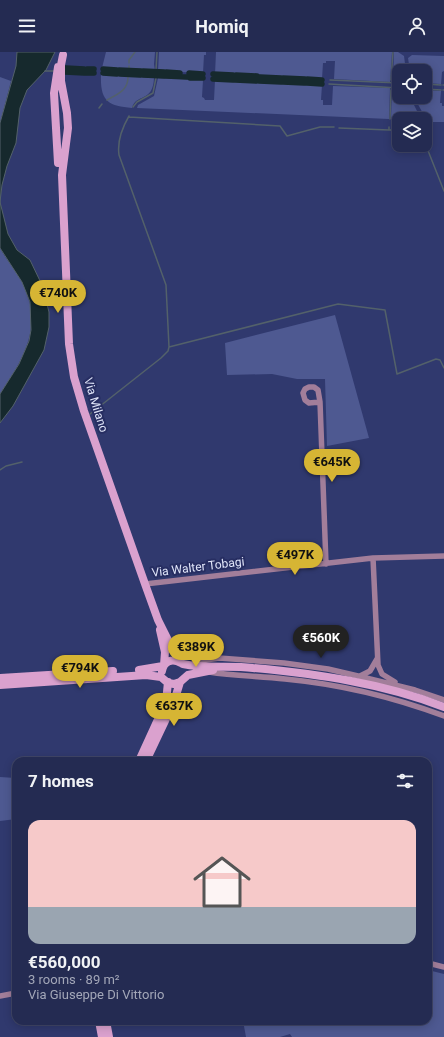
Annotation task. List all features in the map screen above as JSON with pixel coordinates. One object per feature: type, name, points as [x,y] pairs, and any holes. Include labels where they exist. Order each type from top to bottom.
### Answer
[{"type":"street","name":"Via Milano","points":[[64,53],[56,74],[54,93],[58,164],[62,188],[69,344],[74,376],[84,411],[158,620],[181,663]]},
{"type":"street","points":[[320,402],[326,564]]},
{"type":"street","name":"Via Walter Tobagi","points":[[145,584],[373,558],[444,556]]},
{"type":"street","points":[[373,558],[378,665],[382,674],[390,680],[408,688]]},
{"type":"street","name":"Via Milano","points":[[158,620],[165,652],[164,666]]},
{"type":"street","points":[[358,676],[366,674],[370,670],[376,662],[377,656]]},
{"type":"street","points":[[196,665],[206,660],[219,658],[317,667],[408,688],[444,700]]},
{"type":"street","points":[[0,678],[150,669],[164,666],[171,660],[196,665],[234,666],[293,672],[344,680],[405,694],[444,707]]},
{"type":"street","points":[[148,757],[183,680],[186,670],[181,663]]},
{"type":"street","points":[[141,757],[166,702],[168,693],[166,681],[162,673],[164,666]]},
{"type":"street","points":[[0,685],[146,675],[173,684],[203,671],[234,666]]},
{"type":"street","points":[[203,671],[284,678],[332,686],[404,703],[444,716]]},
{"type":"street","points":[[432,964],[444,966]]},
{"type":"street","points":[[0,996],[12,994]]},
{"type":"street","points":[[100,1025],[102,1037]]},
{"type":"street","points":[[107,1025],[109,1037]]},
{"type":"shaded area","points":[[17,52],[55,52],[46,70],[27,90],[20,108],[16,143],[7,166],[2,185],[0,202],[0,123],[16,66]]},
{"type":"shaded area","points":[[106,52],[155,52],[155,71],[102,68]]},
{"type":"shaded area","points":[[159,52],[206,52],[206,55],[204,55],[203,73],[158,71]]},
{"type":"shaded area","points":[[216,52],[392,52],[390,82],[334,79],[335,61],[326,61],[326,63],[323,63],[322,79],[215,74]]},
{"type":"shaded area","points":[[394,52],[398,52],[404,56],[405,64],[394,64]]},
{"type":"shaded area","points":[[412,55],[444,56],[444,71],[442,72],[441,84],[432,83],[432,64],[409,64],[408,58]]},
{"type":"shaded area","points":[[101,75],[154,78],[153,86],[148,95],[137,100],[132,108],[117,106],[111,104],[104,96],[101,84]]},
{"type":"shaded area","points":[[0,77],[11,81],[0,123]]},
{"type":"shaded area","points":[[158,78],[203,80],[202,97],[205,100],[214,100],[215,80],[322,85],[321,100],[323,100],[323,105],[332,105],[333,86],[390,88],[389,119],[137,108],[138,105],[154,96]]},
{"type":"shaded area","points":[[392,88],[392,104],[414,104],[418,112],[392,112],[391,119]]},
{"type":"shaded area","points":[[432,90],[441,91],[440,103],[444,106],[444,122],[432,122],[432,112],[422,112],[418,104],[432,104]]},
{"type":"shaded area","points":[[0,202],[8,234],[17,250],[30,260],[42,285],[49,312],[49,327],[44,350],[13,406],[0,423],[0,394],[19,364],[29,341],[31,330],[30,302],[22,282],[0,248]]},
{"type":"shaded area","points":[[0,248],[22,282],[28,298],[31,313],[31,327],[28,341],[17,367],[0,394]]},
{"type":"shaded area","points":[[335,315],[369,438],[327,446],[325,379],[297,379],[272,374],[227,375],[225,343]]},
{"type":"shaded area","points":[[0,777],[12,778],[12,820],[0,821]]},
{"type":"shaded area","points":[[432,971],[444,974],[444,1037],[292,1037],[290,1034],[280,1037],[246,1037],[244,1025],[432,1025]]},
{"type":"waterway","points":[[129,63],[129,60],[135,52]]},
{"type":"waterway","points":[[156,70],[157,52]]},
{"type":"waterway","points":[[391,80],[393,52]]},
{"type":"waterway","points":[[66,68],[84,69]]},
{"type":"waterway","points":[[87,69],[94,69]]},
{"type":"waterway","points":[[103,69],[117,70]]},
{"type":"waterway","points":[[119,70],[141,71]]},
{"type":"waterway","points":[[45,71],[55,71]]},
{"type":"waterway","points":[[143,71],[164,72]]},
{"type":"waterway","points":[[65,72],[84,73]]},
{"type":"waterway","points":[[166,72],[180,73]]},
{"type":"waterway","points":[[86,73],[94,73]]},
{"type":"waterway","points":[[103,73],[117,74]]},
{"type":"waterway","points":[[189,73],[203,74]]},
{"type":"waterway","points":[[120,74],[140,75]]},
{"type":"waterway","points":[[213,74],[233,75]]},
{"type":"waterway","points":[[143,75],[164,76]]},
{"type":"waterway","points":[[236,75],[257,76]]},
{"type":"waterway","points":[[166,76],[187,77]]},
{"type":"waterway","points":[[107,100],[124,89],[128,82],[128,77]]},
{"type":"waterway","points":[[260,77],[281,78]]},
{"type":"waterway","points":[[133,107],[137,102],[153,93],[156,78]]},
{"type":"waterway","points":[[190,78],[203,78]]},
{"type":"waterway","points":[[283,78],[305,79]]},
{"type":"waterway","points":[[213,79],[233,80]]},
{"type":"waterway","points":[[307,79],[322,80]]},
{"type":"waterway","points":[[235,80],[256,81]]},
{"type":"waterway","points":[[330,80],[392,83]]},
{"type":"waterway","points":[[259,81],[281,82]]},
{"type":"waterway","points":[[283,82],[304,83]]},
{"type":"waterway","points":[[307,83],[322,84]]},
{"type":"waterway","points":[[329,84],[392,88]]},
{"type":"waterway","points":[[432,84],[441,85]]},
{"type":"waterway","points":[[432,89],[441,90]]},
{"type":"waterway","points":[[390,119],[391,90]]},
{"type":"waterway","points":[[99,108],[102,104]]},
{"type":"waterway","points":[[90,414],[161,358],[168,351],[169,347],[166,285],[119,155],[121,135],[129,116]]},
{"type":"waterway","points":[[129,117],[280,126],[287,136],[320,127],[334,127]]},
{"type":"waterway","points":[[339,128],[389,130],[389,127]]},
{"type":"waterway","points":[[429,152],[444,191]]},
{"type":"waterway","points":[[169,347],[338,304],[385,310],[397,374],[436,359],[440,360],[444,368]]},
{"type":"waterway","points":[[0,470],[6,466],[22,462]]}]
